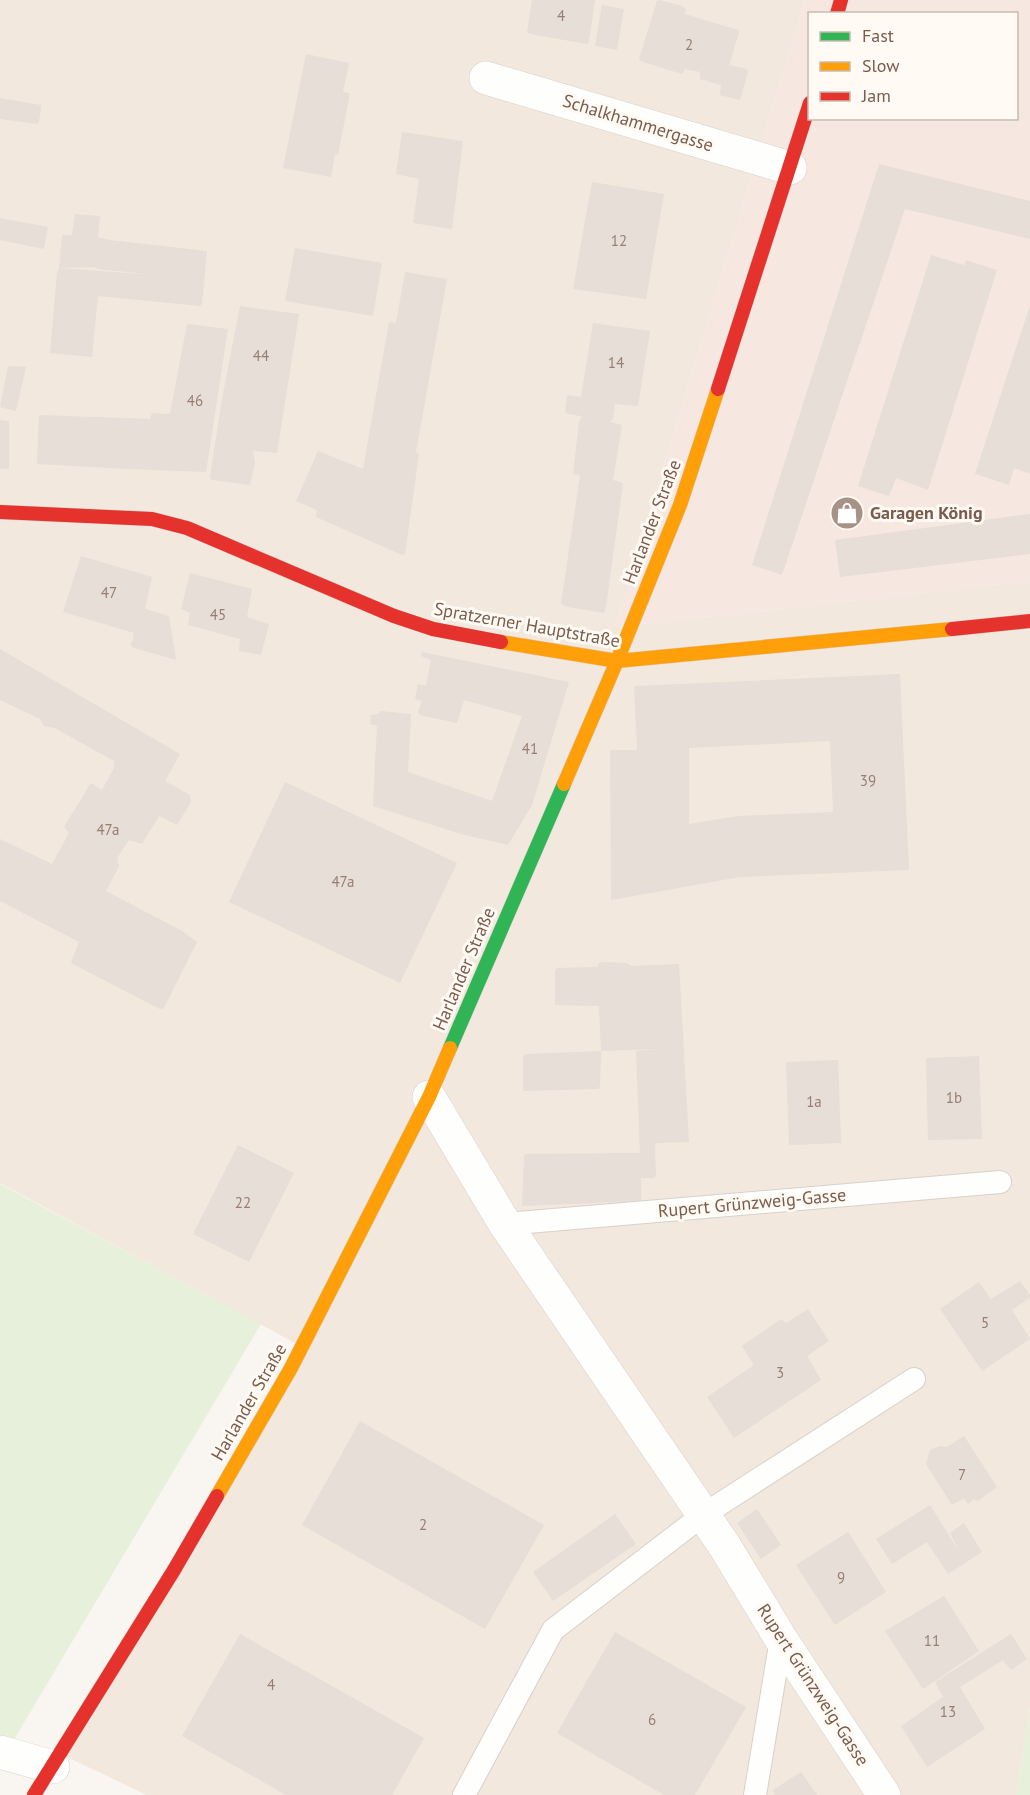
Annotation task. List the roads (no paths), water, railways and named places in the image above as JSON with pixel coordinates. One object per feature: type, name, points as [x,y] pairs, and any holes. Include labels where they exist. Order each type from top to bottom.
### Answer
[{"type":"main road","name":"Harlander Straße","points":[[34,1795],[174,1570],[291,1368],[429,1096],[617,661],[680,505],[808,110]]},
{"type":"main road","name":"Spratzerner Hauptstraße","points":[[0,512],[152,519],[187,528],[394,616],[433,629],[617,661],[1030,621]]},
{"type":"street","name":"Schalkhammergasse","points":[[486,78],[790,168]]},
{"type":"street","name":"Rupert Grünzweig-Gasse","points":[[429,1096],[505,1224],[703,1515],[781,1639],[884,1795]]},
{"type":"street","points":[[0,1752],[52,1767]]},
{"type":"lane","name":"Rupert Grünzweig-Gasse","points":[[505,1224],[1000,1182]]},
{"type":"lane","points":[[464,1795],[553,1630],[703,1515],[914,1379]]},
{"type":"lane","points":[[755,1795],[781,1639]]},
{"type":"place","name":"Garagen König","points":[[847,513]]}]
